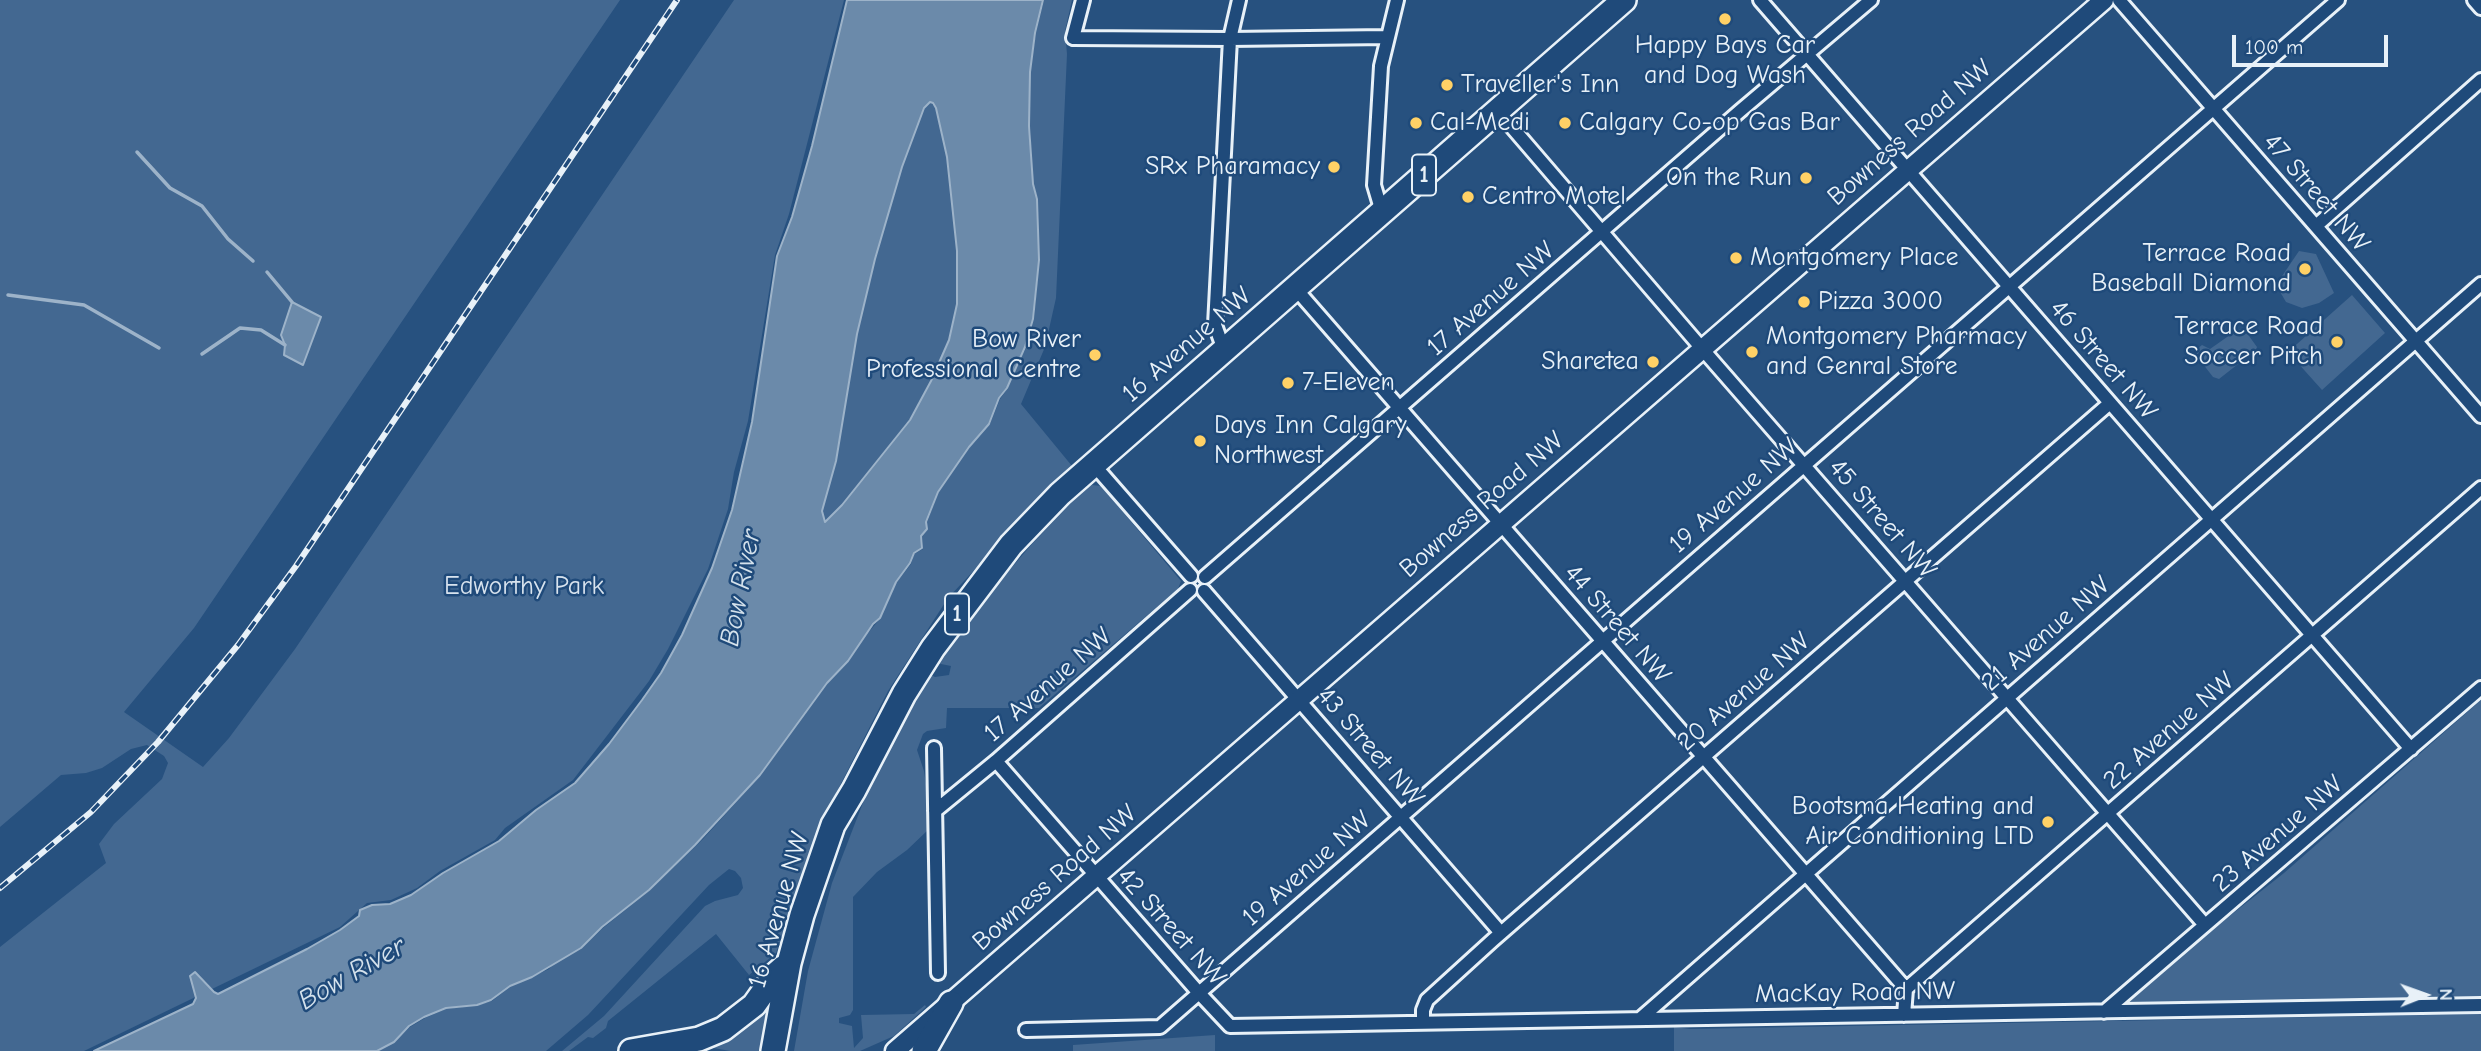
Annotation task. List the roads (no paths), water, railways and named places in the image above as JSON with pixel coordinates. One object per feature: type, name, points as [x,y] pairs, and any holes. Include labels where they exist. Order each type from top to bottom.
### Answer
[{"type":"highway","name":"16 Avenue NW","points":[[773,1051],[789,963],[802,915],[833,825],[904,694],[958,613],[1011,545],[1060,495],[1224,349],[1625,0]]},
{"type":"highway","name":"16 Avenue NW","points":[[787,1051],[810,933],[825,883],[847,826],[854,790]]},
{"type":"highway","points":[[631,1051],[699,1039],[723,1029],[754,1005],[776,974],[789,963]]},
{"type":"highway","points":[[924,1051],[951,1003]]},
{"type":"street","points":[[1083,0],[1073,38],[1387,37]]},
{"type":"street","points":[[1224,349],[1215,325],[1230,39],[1239,0]]},
{"type":"street","points":[[1382,212],[1374,185],[1381,66],[1397,0]]},
{"type":"street","name":"46 Street NW","points":[[1760,0],[2412,749]]},
{"type":"street","name":"17 Avenue NW","points":[[1205,577],[1871,0]]},
{"type":"street","name":"Bowness Road NW","points":[[895,1051],[2104,0]]},
{"type":"street","name":"47 Street NW","points":[[2119,0],[2481,416]]},
{"type":"street","name":"19 Avenue NW","points":[[1026,1030],[1160,1027],[2338,0]]},
{"type":"street","points":[[2474,0],[2481,8]]},
{"type":"street","points":[[2316,226],[2481,80]]},
{"type":"street","name":"45 Street NW","points":[[1498,111],[2205,925]]},
{"type":"street","name":"21 Avenue NW","points":[[1641,1018],[2481,285]]},
{"type":"street","name":"44 Street NW","points":[[1295,288],[1906,989]]},
{"type":"street","name":"20 Avenue NW","points":[[1423,1022],[1423,1010],[1427,1000],[1501,933],[2110,403]]},
{"type":"street","points":[[1094,465],[1191,576]]},
{"type":"street","name":"22 Avenue NW","points":[[1906,989],[2481,488]]},
{"type":"street","points":[[1200,574],[1205,577],[1208,583],[1204,591],[1198,594],[1190,590],[1187,584],[1191,576],[1200,574]]},
{"type":"street","name":"17 Avenue NW","points":[[935,811],[996,761],[1190,590]]},
{"type":"street","name":"43 Street NW","points":[[1204,591],[1501,933]]},
{"type":"street","name":"23 Avenue NW","points":[[2104,1012],[2481,688]]},
{"type":"street","points":[[934,748],[938,974]]},
{"type":"street","name":"42 Street NW","points":[[996,761],[1230,1026]]},
{"type":"street","points":[[1904,1015],[1906,989]]},
{"type":"street","name":"MacKay Road NW","points":[[1230,1026],[2481,1005]]},
{"type":"water","name":"Bow River","points":[[847,0],[1043,0],[1030,72],[1029,126],[1033,184],[1037,199],[1039,260],[1033,319],[1025,347],[989,424],[969,447],[938,492],[926,522],[927,529],[921,536],[922,548],[914,553],[896,582],[880,618],[848,661],[827,683],[760,775],[649,890],[602,927],[581,948],[532,977],[510,986],[491,1000],[477,1005],[446,1008],[424,1017],[409,1026],[394,1042],[377,1051],[94,1051],[193,1004],[196,998],[190,976],[195,972],[218,994],[340,930],[359,916],[360,910],[372,905],[390,904],[411,895],[499,841],[536,810],[575,783],[609,744],[661,673],[682,635],[712,568],[732,510],[752,422],[777,256],[792,217]],"holes":[[[930,102],[933,103],[947,157],[957,251],[957,304],[949,340],[910,420],[842,505],[825,522],[822,511],[836,461],[857,334],[875,259],[902,167],[924,108]]]},
{"type":"water","points":[[292,302],[321,317],[303,365],[284,355],[285,345],[281,335]]},
{"type":"waterway","points":[[137,152],[170,188],[202,206],[228,239],[253,261]]},
{"type":"waterway","points":[[267,272],[292,302]]},
{"type":"waterway","points":[[8,295],[84,305],[159,348]]},
{"type":"waterway","points":[[202,354],[240,328],[261,330],[285,345]]},
{"type":"railway","points":[[0,888],[91,812],[158,742],[238,645],[296,566],[677,0]]},
{"type":"place","name":"Happy Bays Car and Dog Wash","points":[[1725,19]]},
{"type":"place","name":"Traveller's Inn","points":[[1447,85]]},
{"type":"place","name":"Cal-Medi","points":[[1416,123]]},
{"type":"place","name":"Calgary Co-op Gas Bar","points":[[1565,123]]},
{"type":"place","name":"SRx Pharamacy","points":[[1334,167]]},
{"type":"place","name":"On the Run","points":[[1806,178]]},
{"type":"place","name":"Centro Motel","points":[[1468,197]]},
{"type":"place","name":"Montgomery Place","points":[[1736,258]]},
{"type":"place","name":"Terrace Road Baseball Diamond","points":[[2305,269]]},
{"type":"place","name":"Pizza 3000","points":[[1804,302]]},
{"type":"place","name":"Terrace Road Soccer Pitch","points":[[2337,342]]},
{"type":"place","name":"Montgomery Pharmacy and Genral Store","points":[[1752,352]]},
{"type":"place","name":"Bow River Professional Centre","points":[[1095,355]]},
{"type":"place","name":"Sharetea","points":[[1653,362]]},
{"type":"place","name":"7-Eleven","points":[[1288,383]]},
{"type":"place","name":"Days Inn Calgary Northwest","points":[[1200,441]]},
{"type":"place","name":"Bootsma Heating and Air Conditioning LTD","points":[[2048,822]]},
{"type":"park label","name":"Edworthy Park","points":[[524,587]]}]
